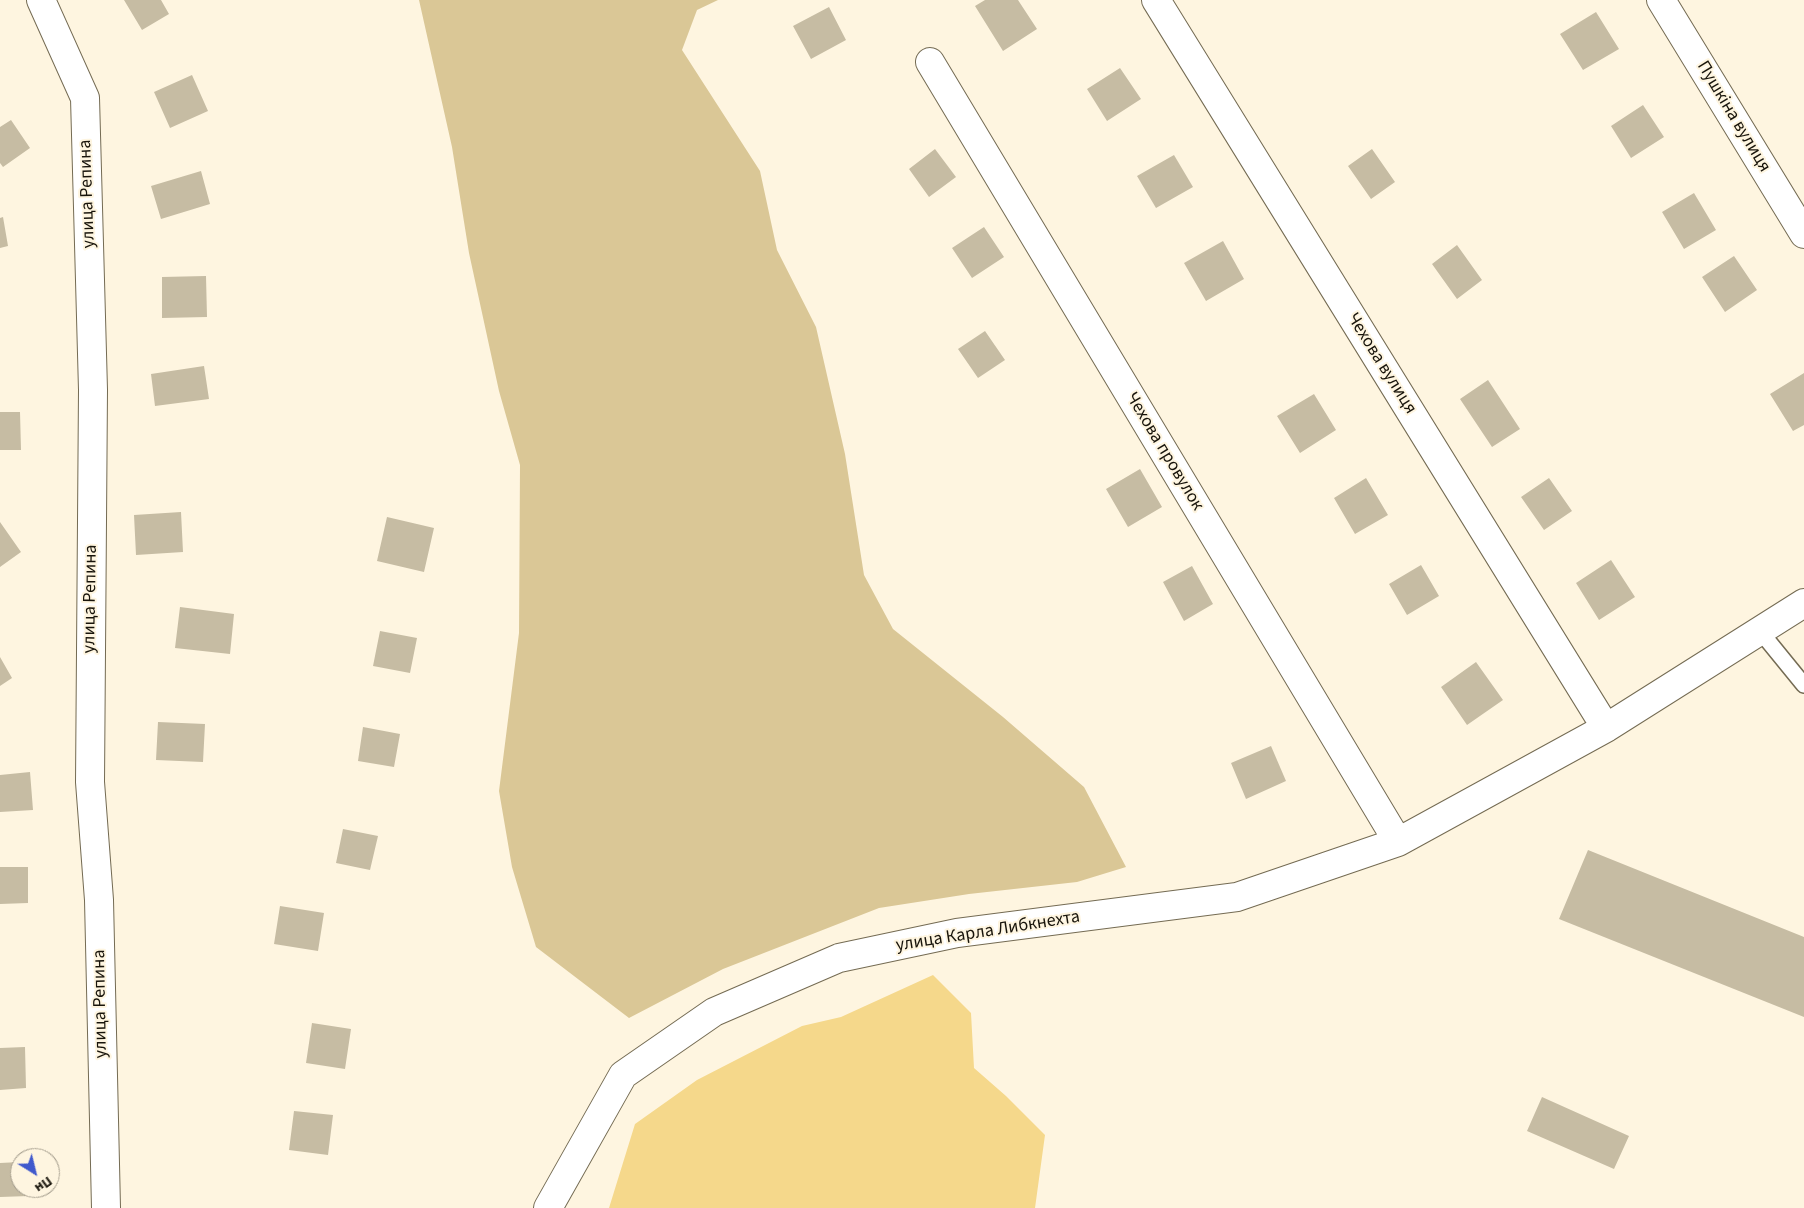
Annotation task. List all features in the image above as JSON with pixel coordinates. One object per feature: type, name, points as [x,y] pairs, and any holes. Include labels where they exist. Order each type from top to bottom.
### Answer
[{"type":"street","name":"улица Репина","points":[[41,0],[86,98],[93,390],[90,782],[99,900],[106,1208]]},
{"type":"street","name":"Чехова вулиця","points":[[1156,0],[1606,728]]},
{"type":"street","name":"Пушкіна вулиця","points":[[1662,0],[1804,234]]},
{"type":"street","name":"Чехова провулок","points":[[930,62],[1398,842]]},
{"type":"street","name":"улица Карла Либкнехта","points":[[548,1208],[623,1074],[714,1012],[839,958],[957,933],[1237,897],[1398,842],[1606,728],[1804,603]]},
{"type":"lane","points":[[1760,631],[1804,685]]},
{"type":"shaded area","points":[[419,0],[718,0],[697,10],[682,50],[760,171],[777,250],[816,327],[845,454],[864,575],[893,629],[1003,717],[1084,787],[1126,867],[1077,882],[969,894],[879,908],[723,969],[629,1018],[536,947],[512,867],[499,791],[519,633],[520,465],[499,391],[469,253],[452,147]]},
{"type":"shaded area","points":[[933,975],[971,1013],[974,1068],[1006,1096],[1045,1135],[1035,1208],[609,1208],[635,1124],[697,1080],[802,1026],[841,1017]]},
{"type":"building","points":[[124,0],[161,0],[169,14],[142,30]]},
{"type":"building","points":[[985,0],[1018,0],[1037,29],[1003,51],[975,6]]},
{"type":"building","points":[[829,7],[846,40],[811,59],[793,26]]},
{"type":"building","points":[[1596,12],[1619,49],[1583,70],[1560,34]]},
{"type":"building","points":[[1120,68],[1141,99],[1107,121],[1087,89]]},
{"type":"building","points":[[192,75],[208,111],[170,128],[154,92]]},
{"type":"building","points":[[1643,105],[1664,137],[1631,158],[1611,126]]},
{"type":"building","points":[[11,120],[30,148],[3,167],[0,163],[0,127]]},
{"type":"building","points":[[935,149],[956,177],[929,197],[909,169]]},
{"type":"building","points":[[1372,149],[1395,182],[1371,199],[1348,166]]},
{"type":"building","points":[[1174,155],[1193,187],[1156,208],[1137,176]]},
{"type":"building","points":[[201,171],[210,204],[161,219],[151,186]]},
{"type":"building","points":[[1694,193],[1716,230],[1684,249],[1662,212]]},
{"type":"building","points":[[3,217],[8,246],[0,248],[0,218]]},
{"type":"building","points":[[984,227],[1004,257],[972,278],[952,248]]},
{"type":"building","points":[[1223,241],[1244,279],[1206,301],[1184,263]]},
{"type":"building","points":[[1457,245],[1482,280],[1457,299],[1432,264]]},
{"type":"building","points":[[1734,256],[1757,290],[1725,312],[1702,277]]},
{"type":"building","points":[[206,276],[207,317],[162,318],[162,277]]},
{"type":"building","points":[[985,331],[1005,360],[978,378],[958,349]]},
{"type":"building","points":[[204,366],[209,399],[155,406],[151,374]]},
{"type":"building","points":[[1804,373],[1804,425],[1793,431],[1770,394]]},
{"type":"building","points":[[1488,380],[1520,429],[1492,447],[1460,399]]},
{"type":"building","points":[[1314,394],[1336,430],[1300,453],[1277,416]]},
{"type":"building","points":[[0,412],[20,412],[21,450],[0,450]]},
{"type":"building","points":[[1140,469],[1162,507],[1128,527],[1106,489]]},
{"type":"building","points":[[1366,478],[1388,515],[1355,534],[1334,498]]},
{"type":"building","points":[[1549,478],[1572,511],[1544,530],[1521,497]]},
{"type":"building","points":[[181,512],[183,552],[136,555],[134,515]]},
{"type":"building","points":[[387,517],[434,528],[424,572],[377,561]]},
{"type":"building","points":[[0,522],[21,552],[0,567]]},
{"type":"building","points":[[1611,560],[1635,597],[1599,620],[1576,583]]},
{"type":"building","points":[[1421,565],[1439,596],[1407,615],[1389,584]]},
{"type":"building","points":[[1192,566],[1213,604],[1184,621],[1163,582]]},
{"type":"building","points":[[180,607],[234,614],[230,654],[175,648]]},
{"type":"building","points":[[380,631],[417,638],[410,673],[373,666]]},
{"type":"building","points":[[0,657],[12,678],[0,686]]},
{"type":"building","points":[[1476,662],[1503,700],[1467,725],[1441,687]]},
{"type":"building","points":[[158,722],[205,724],[203,762],[156,760]]},
{"type":"building","points":[[363,727],[400,734],[394,767],[358,761]]},
{"type":"building","points":[[1271,746],[1286,781],[1246,799],[1231,763]]},
{"type":"building","points":[[30,772],[33,810],[0,812],[0,775]]},
{"type":"building","points":[[343,829],[378,836],[370,870],[336,863]]},
{"type":"building","points":[[1588,850],[1804,937],[1804,1017],[1559,919]]},
{"type":"building","points":[[0,867],[28,867],[28,903],[0,904]]},
{"type":"building","points":[[280,906],[324,913],[318,951],[274,944]]},
{"type":"building","points":[[312,1023],[351,1029],[345,1069],[306,1063]]},
{"type":"building","points":[[25,1047],[26,1088],[0,1090],[0,1048]]},
{"type":"building","points":[[1542,1097],[1629,1136],[1614,1169],[1527,1131]]},
{"type":"building","points":[[294,1111],[333,1115],[328,1155],[289,1150]]},
{"type":"building","points":[[10,1162],[10,1197],[0,1197],[0,1163]]}]
